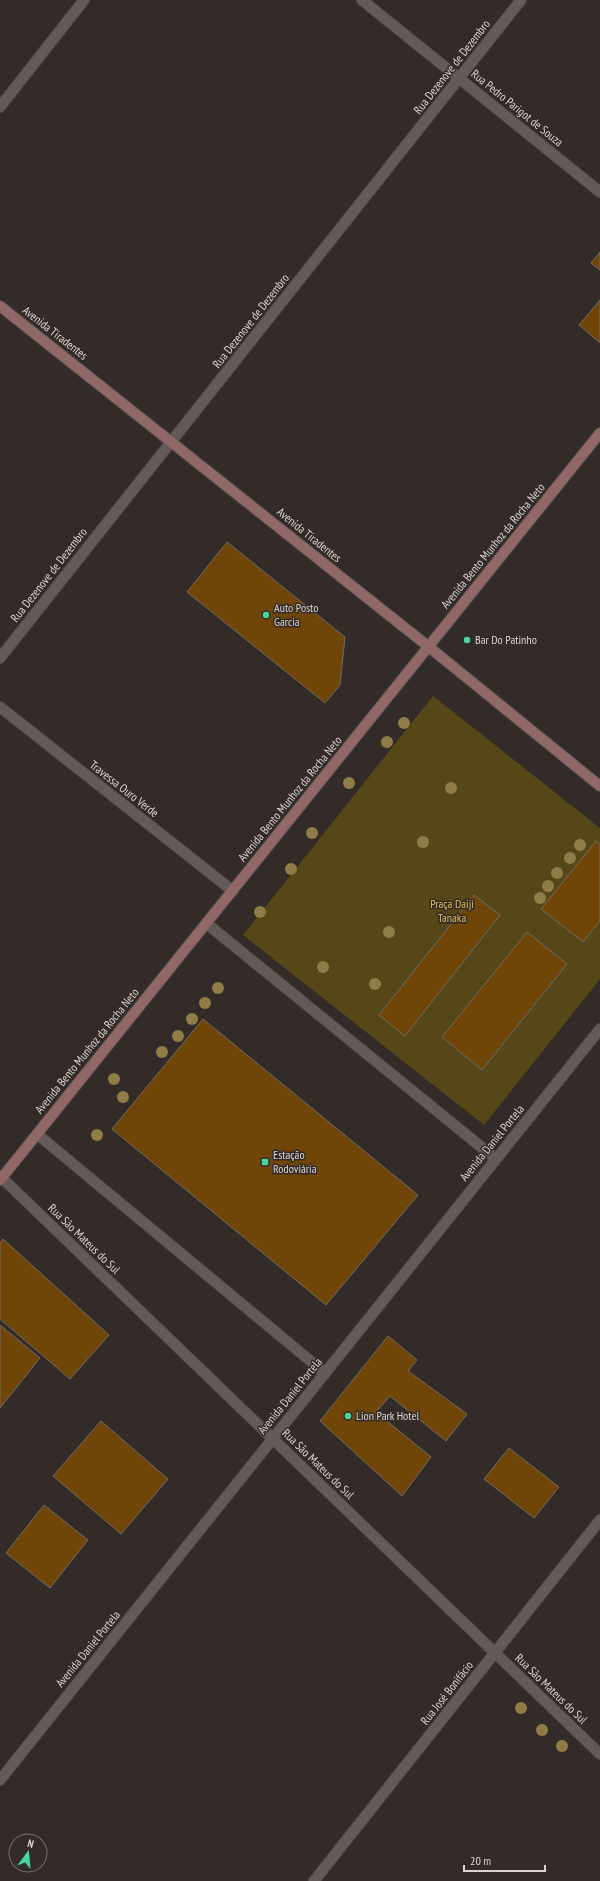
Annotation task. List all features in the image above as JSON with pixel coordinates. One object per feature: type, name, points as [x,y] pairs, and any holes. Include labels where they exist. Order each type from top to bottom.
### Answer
[{"type":"main road","name":"Avenida Tiradentes","points":[[0,306],[429,647],[600,786]]},
{"type":"main road","name":"Avenida Bento Munhoz da Rocha Neto","points":[[1,1178],[600,433]]},
{"type":"street","points":[[0,107],[84,0]]},
{"type":"street","name":"Rua Pedro Parigot de Souza","points":[[362,0],[600,192]]},
{"type":"street","name":"Rua Dezenove de Dezembro","points":[[0,658],[521,0]]},
{"type":"street","name":"Travessa Ouro Verde","points":[[0,706],[233,891]]},
{"type":"street","points":[[206,923],[496,1159]]},
{"type":"street","name":"Avenida Daniel Portela","points":[[0,1780],[600,1028]]},
{"type":"street","points":[[37,1134],[325,1372]]},
{"type":"street","name":"Rua São Mateus do Sul","points":[[1,1178],[600,1754]]},
{"type":"street","name":"Rua José Bonifácio","points":[[314,1881],[600,1520]]},
{"type":"green space","name":"Praça Daiji Tanaka","points":[[433,696],[600,828],[600,979],[484,1125],[243,935]]},
{"type":"building","points":[[600,252],[600,270],[591,263]]},
{"type":"building","points":[[600,300],[600,343],[579,325]]},
{"type":"building","name":"Auto Posto Garcia","points":[[227,542],[345,637],[340,685],[325,703],[187,592]]},
{"type":"building","points":[[596,841],[600,844],[600,921],[583,942],[541,909]]},
{"type":"building","points":[[474,895],[500,915],[405,1036],[379,1015]]},
{"type":"building","points":[[527,932],[567,964],[482,1070],[442,1037]]},
{"type":"building","name":"Estação Rodoviária","points":[[203,1019],[418,1195],[326,1305],[112,1129]]},
{"type":"building","points":[[3,1239],[109,1335],[70,1379],[0,1319],[0,1243]]},
{"type":"building","points":[[0,1325],[40,1358],[0,1408]]},
{"type":"building","points":[[388,1336],[417,1360],[408,1371],[467,1414],[446,1441],[390,1396],[376,1412],[431,1457],[402,1496],[320,1421]]},
{"type":"building","points":[[101,1421],[168,1479],[121,1534],[53,1476]]},
{"type":"building","points":[[509,1448],[559,1487],[534,1518],[484,1479]]},
{"type":"building","points":[[44,1505],[88,1540],[50,1588],[6,1553]]},
{"type":"place","name":"Auto Posto Garcia","points":[[266,615]]},
{"type":"place","name":"Bar Do Patinho","points":[[467,640]]},
{"type":"place","name":"Estação Rodoviária","points":[[265,1162]]},
{"type":"place","name":"Lion Park Hotel","points":[[348,1416]]}]
